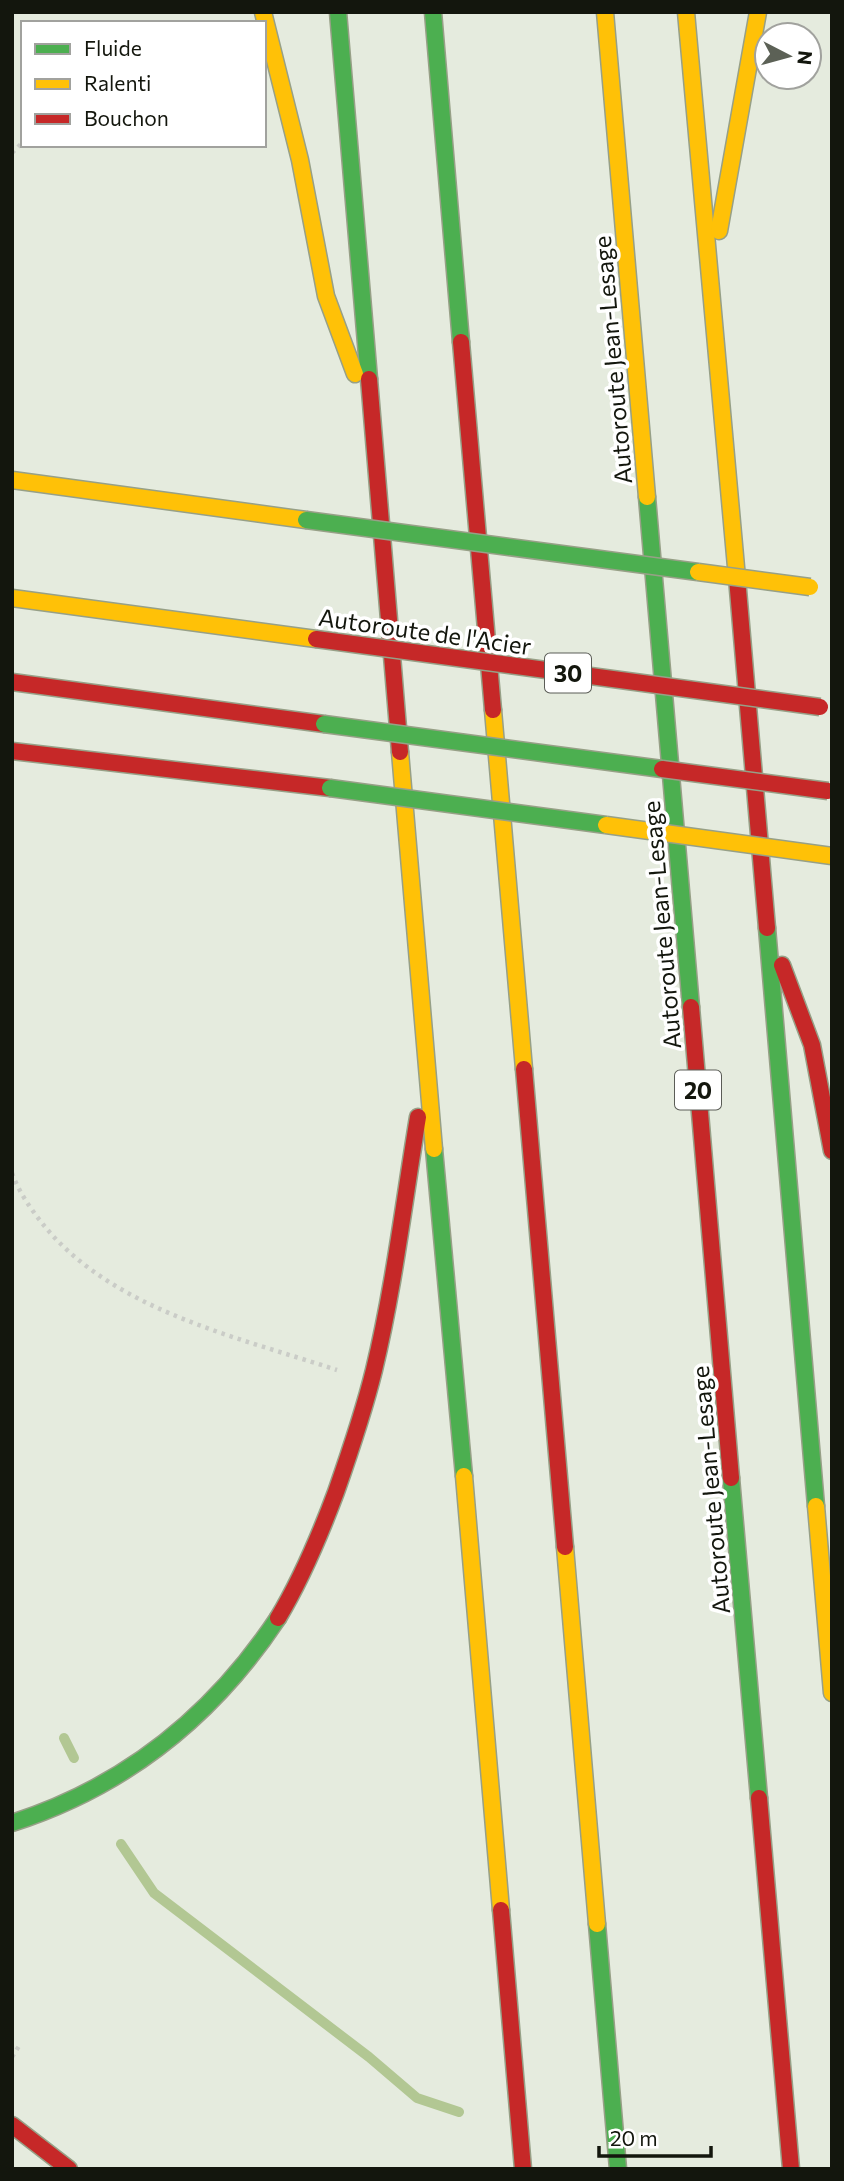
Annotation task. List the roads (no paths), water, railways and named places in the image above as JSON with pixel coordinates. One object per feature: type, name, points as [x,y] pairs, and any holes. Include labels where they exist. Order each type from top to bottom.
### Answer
[{"type":"highway","points":[[338,12],[370,415],[523,2169]]},
{"type":"highway","points":[[433,12],[618,2169]]},
{"type":"highway","name":"Autoroute Jean-Lesage","points":[[605,12],[791,2169]]},
{"type":"highway","points":[[686,12],[711,274],[832,1693]]},
{"type":"highway","points":[[711,274],[758,12]]},
{"type":"highway","points":[[266,24],[300,159],[326,296],[370,415]]},
{"type":"highway","points":[[12,480],[815,588]]},
{"type":"highway","name":"Autoroute de l'Acier","points":[[12,598],[826,708]]},
{"type":"highway","points":[[12,682],[830,792]]},
{"type":"highway","points":[[12,751],[330,788],[832,856]]},
{"type":"highway","points":[[767,928],[812,1045],[832,1151]]},
{"type":"highway","points":[[12,1823],[86,1794],[135,1765],[172,1737],[247,1662],[279,1616],[308,1559],[345,1466],[371,1381],[385,1314],[426,1067]]},
{"type":"highway","points":[[12,2125],[69,2169]]},
{"type":"waterway","points":[[64,1738],[74,1758]]},
{"type":"waterway","points":[[121,1844],[154,1893],[369,2057],[417,2098],[459,2112]]}]
